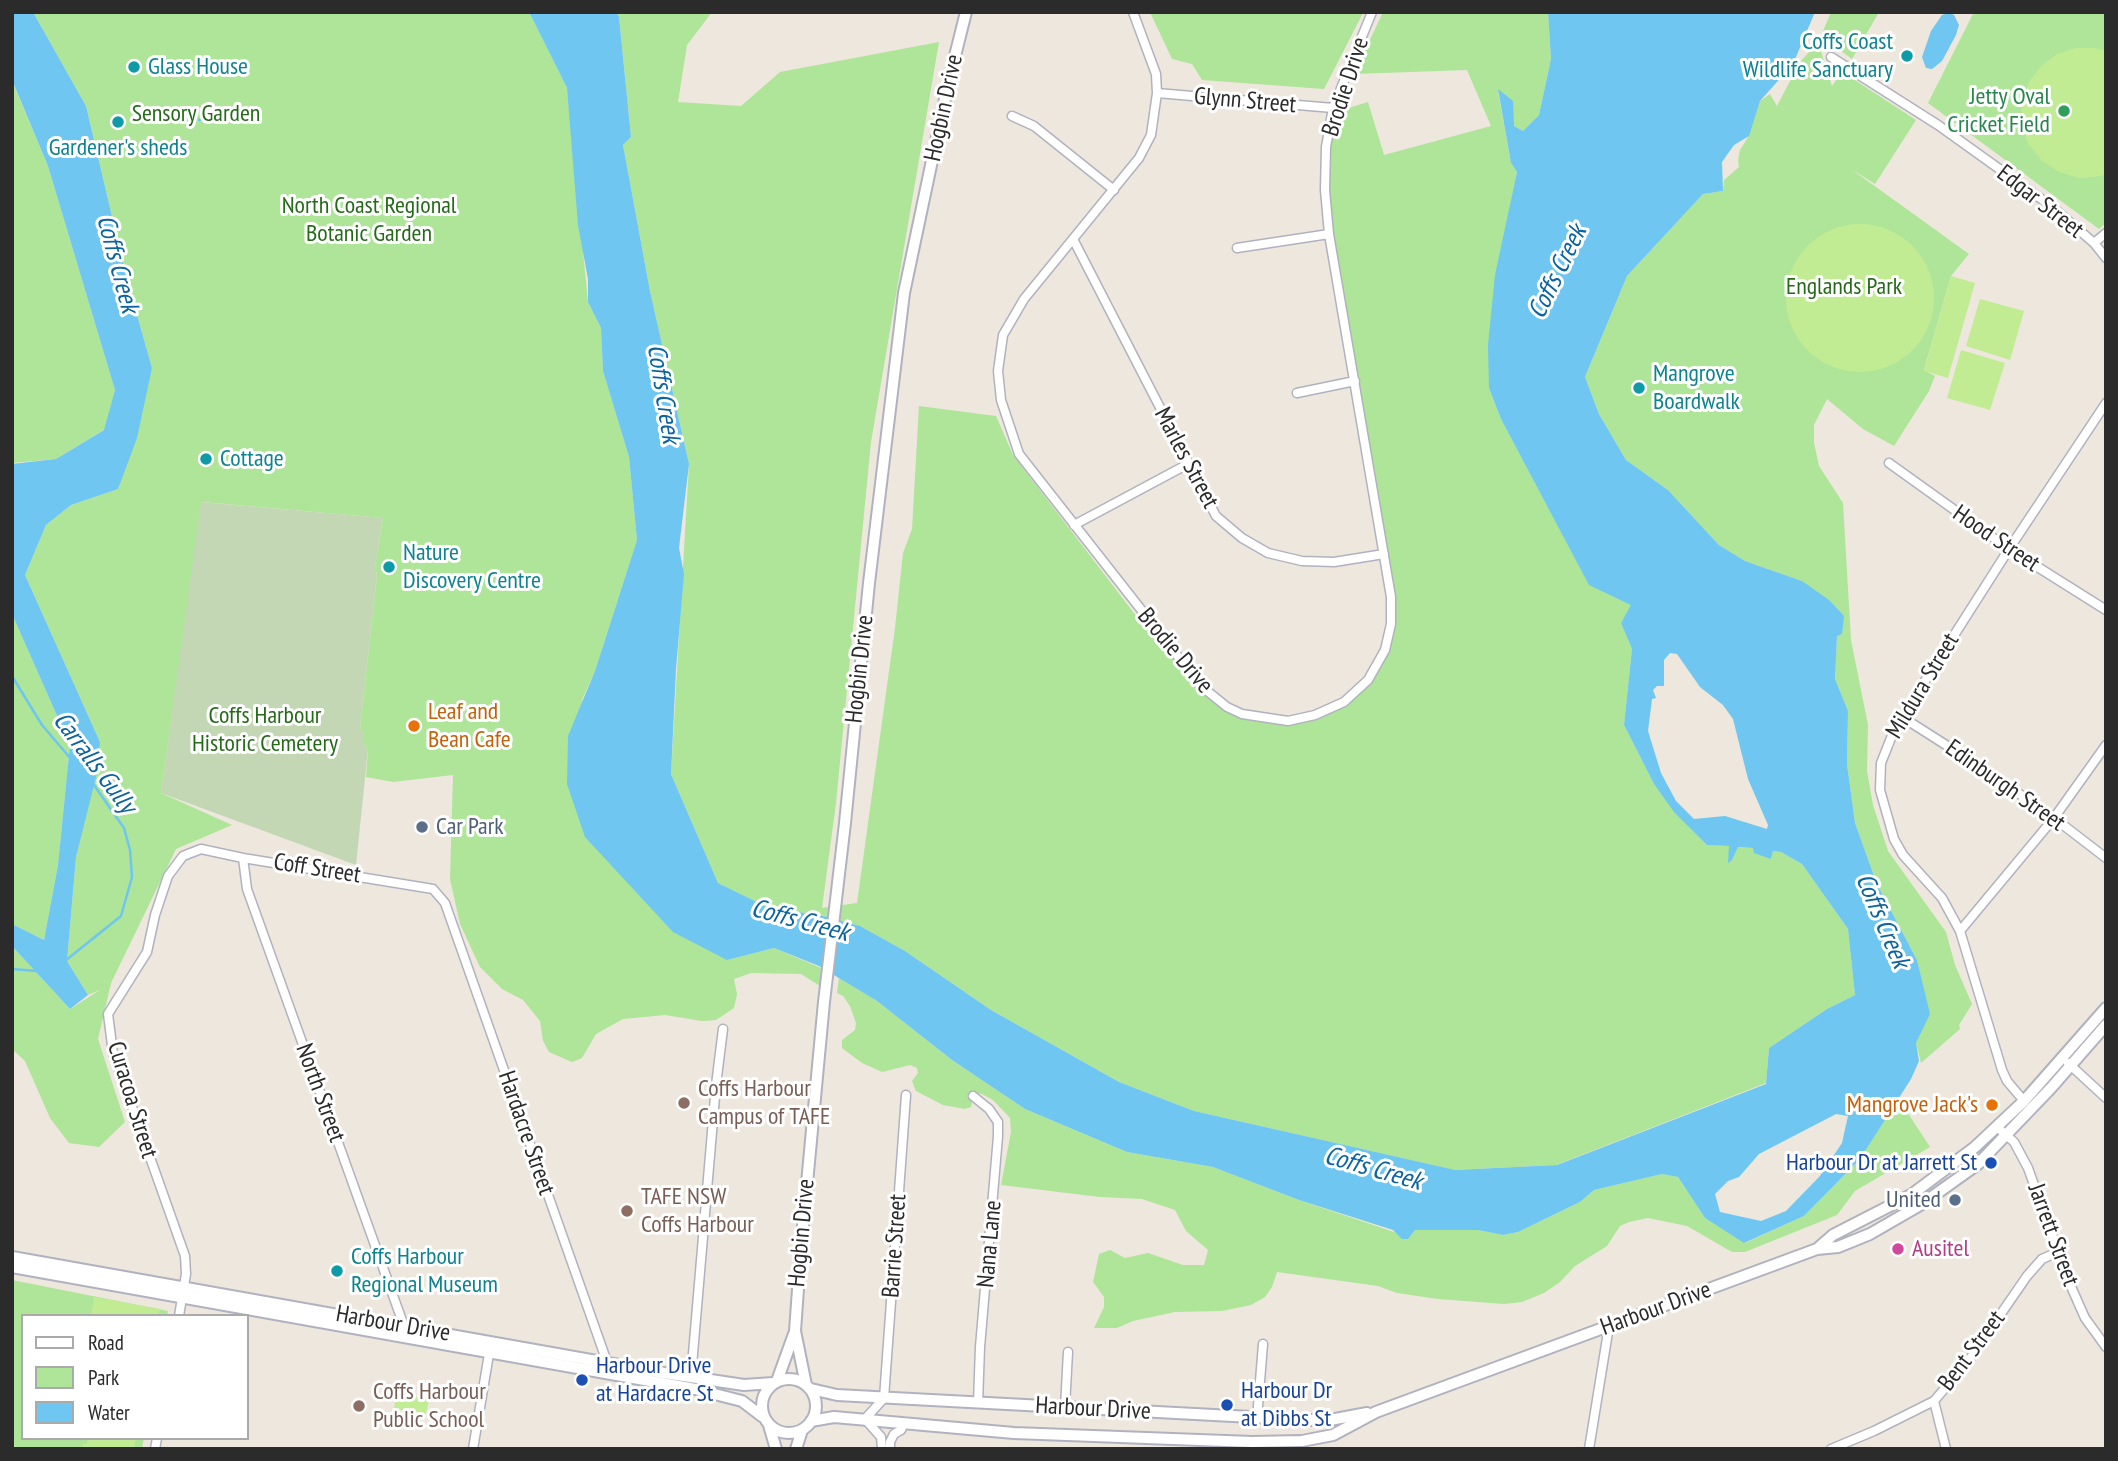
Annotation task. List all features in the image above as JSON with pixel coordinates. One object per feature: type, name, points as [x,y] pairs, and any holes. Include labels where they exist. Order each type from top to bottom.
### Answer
[{"type":"street","name":"Hogbin Drive","points":[[775,1382],[795,1331],[824,1002],[869,583],[904,293],[966,12]]},
{"type":"street","name":"Brodie Drive","points":[[1133,12],[1153,61],[1157,93],[1154,124],[1146,148],[1024,299],[1003,335],[998,371],[1001,400],[1019,454],[1201,686],[1227,707],[1242,714],[1288,721],[1315,715],[1344,702],[1368,680],[1385,650],[1391,624],[1391,597],[1329,234],[1325,167],[1333,108],[1372,12]]},
{"type":"street","name":"Edgar Street","points":[[1831,57],[1938,125],[2051,206],[2094,243],[2106,258]]},
{"type":"street","name":"Glynn Street","points":[[1157,93],[1333,108]]},
{"type":"street","points":[[1012,116],[1034,126],[1114,190]]},
{"type":"street","points":[[2094,243],[2106,233]]},
{"type":"street","points":[[1237,248],[1329,234]]},
{"type":"street","name":"Marles Street","points":[[1073,239],[1216,516],[1242,538],[1268,553],[1303,561],[1334,562],[1384,554]]},
{"type":"street","points":[[1297,393],[1355,382]]},
{"type":"street","name":"Mildura Street","points":[[2024,1101],[2007,1081],[2002,1070],[1960,932],[1942,898],[1903,855],[1894,839],[1880,790],[1881,763],[1902,717],[2106,402]]},
{"type":"street","name":"Hood Street","points":[[1889,463],[2009,549],[2106,610]]},
{"type":"street","points":[[1074,525],[1188,464]]},
{"type":"street","name":"Edinburgh Street","points":[[1902,717],[2054,818],[2106,858]]},
{"type":"street","points":[[1960,932],[2054,818],[2106,746]]},
{"type":"street","name":"Coff Street","points":[[183,856],[201,849],[433,889],[446,903]]},
{"type":"street","name":"Curacoa Street","points":[[179,1314],[185,1256],[113,1053],[108,1014],[147,952],[155,915],[169,876],[183,856]]},
{"type":"street","name":"North Street","points":[[243,858],[247,889],[404,1326]]},
{"type":"street","name":"Hardacre Street","points":[[446,903],[607,1362]]},
{"type":"street","name":"Harbour Drive","points":[[811,1421],[834,1417],[1014,1433],[1252,1446],[1333,1435],[1376,1412],[1817,1250],[1838,1247],[1870,1234],[1922,1204],[1977,1166],[2007,1136],[2067,1063],[2106,1008]]},
{"type":"street","name":"Harbour Drive","points":[[1817,1250],[1833,1236],[1911,1195],[1975,1147],[2106,1025]]},
{"type":"street","points":[[691,1377],[723,1030]]},
{"type":"street","points":[[2067,1063],[2106,1098]]},
{"type":"street","name":"Barrie Street","points":[[884,1398],[906,1095]]},
{"type":"street","name":"Nana Lane","points":[[973,1096],[989,1109],[998,1122],[978,1403]]},
{"type":"street","name":"Jarrett Street","points":[[1997,1127],[2014,1142],[2028,1168],[2085,1318],[2105,1344]]},
{"type":"street","name":"Bent Street","points":[[1831,1449],[1934,1401],[1969,1360],[2027,1276],[2042,1259],[2059,1252]]},
{"type":"street","name":"Harbour Drive","points":[[12,1257],[183,1293],[490,1346],[744,1385],[775,1382]]},
{"type":"street","name":"Harbour Drive","points":[[12,1267],[404,1326],[721,1394],[742,1401],[766,1421]]},
{"type":"street","points":[[1589,1449],[1609,1326]]},
{"type":"street","name":"Hogbin Drive","points":[[795,1331],[808,1387]]},
{"type":"street","points":[[1257,1418],[1263,1344]]},
{"type":"street","points":[[473,1449],[490,1346]]},
{"type":"street","points":[[1065,1408],[1068,1352]]},
{"type":"street","points":[[776,1449],[761,1402],[767,1388],[775,1382],[792,1378],[808,1387],[816,1405],[811,1421],[802,1430],[796,1449]]},
{"type":"street","name":"Harbour Drive","points":[[808,1387],[837,1395],[1257,1418],[1330,1420],[1376,1412]]},
{"type":"street","points":[[882,1449],[881,1437],[865,1419],[884,1398]]},
{"type":"street","points":[[1934,1401],[1946,1449]]},
{"type":"street","points":[[766,1421],[784,1433],[802,1430]]},
{"type":"street","points":[[890,1449],[894,1434],[901,1430],[904,1423]]},
{"type":"green space","name":"North Coast Regional Botanic Garden","points":[[33,12],[529,12],[567,88],[588,302],[601,328],[603,371],[629,457],[637,540],[595,671],[582,700],[727,960],[774,948],[821,968],[820,986],[801,974],[751,973],[734,979],[737,994],[734,1008],[716,1020],[702,1021],[665,1015],[623,1019],[596,1034],[582,1058],[572,1062],[549,1052],[543,1041],[540,1021],[523,1000],[502,989],[480,967],[460,924],[450,879],[453,775],[393,782],[366,777],[368,749],[360,728],[377,575],[375,567],[383,518],[202,502],[161,793],[232,825],[176,849],[111,983],[98,1039],[125,1122],[99,1147],[69,1143],[50,1118],[25,1061],[12,1049],[12,946],[70,1009],[100,990],[88,995],[67,961],[76,857],[100,742],[25,575],[46,525],[71,505],[118,489],[152,368],[126,276],[86,106]]},
{"type":"green space","points":[[616,12],[712,12],[687,45],[678,102],[741,106],[780,72],[939,42],[871,442],[836,803],[822,908],[857,903],[903,553],[912,529],[919,406],[996,416],[1013,455],[1153,638],[1227,707],[1288,721],[1344,702],[1368,680],[1385,650],[1391,597],[1329,234],[1326,147],[1342,110],[1368,102],[1384,155],[1491,126],[1467,70],[1354,74],[1383,12],[1548,12],[1551,59],[1539,115],[1523,131],[1514,126],[1498,91],[1511,163],[1517,172],[1507,223],[1489,388],[1501,419],[1589,584],[1632,605],[1621,623],[1632,649],[1624,725],[1654,784],[1675,812],[1707,845],[1729,846],[1732,860],[1737,847],[1754,848],[1771,859],[1773,851],[1781,852],[1802,864],[1848,929],[1855,995],[1827,1009],[1769,1048],[1766,1083],[1556,1165],[1454,1170],[1194,1111],[1119,1082],[991,1010],[905,951],[860,926],[819,915],[769,908],[718,883],[671,774],[689,464],[650,291],[623,145],[631,137],[619,17]]},
{"type":"green space","points":[[1150,12],[1363,13],[1324,89],[1202,80],[1192,64],[1172,59]]},
{"type":"green space","points":[[1831,12],[1879,12],[1852,59],[1821,36]]},
{"type":"green space","points":[[1974,12],[2106,12],[2106,223],[2099,229],[1928,103]]},
{"type":"green space","name":"Englands Park","points":[[1818,42],[1832,86],[1837,79],[1847,75],[1916,120],[1875,184],[1851,169],[1969,254],[1951,276],[1924,370],[1935,376],[1929,391],[1894,446],[1863,429],[1827,399],[1814,425],[1814,443],[1819,466],[1843,503],[1851,640],[1868,725],[1867,771],[1873,805],[1888,851],[1946,932],[1955,965],[1972,1004],[1959,1025],[1960,1029],[1921,1063],[1916,1043],[1929,1014],[1917,960],[1877,884],[1855,823],[1847,764],[1848,711],[1835,679],[1837,636],[1802,581],[1745,561],[1719,545],[1668,490],[1626,460],[1599,414],[1585,377],[1627,276],[1703,194],[1723,191],[1724,180],[1739,167],[1740,150],[1747,139],[1760,101],[1770,94],[1777,106],[1800,62]]},
{"type":"green space","name":"Jetty Oval Cricket Field","points":[[2076,48],[2106,51],[2106,174],[2101,176],[2079,178],[2059,172],[2041,160],[2028,143],[2021,122],[2022,101],[2030,80],[2042,65],[2057,54]]},
{"type":"green space","points":[[12,81],[48,166],[115,390],[105,429],[56,459],[12,463]]},
{"type":"green space","name":"Englands Park","points":[[1860,224],[1888,229],[1912,246],[1929,270],[1934,298],[1929,326],[1912,350],[1888,367],[1860,372],[1832,367],[1808,350],[1791,326],[1786,298],[1791,270],[1808,246],[1832,229]]},
{"type":"green space","points":[[1951,276],[1975,283],[1948,378],[1924,371]]},
{"type":"green space","points":[[1980,299],[2024,311],[2010,360],[1966,346]]},
{"type":"green space","points":[[1961,350],[2005,363],[1990,410],[1947,398]]},
{"type":"green space","name":"Coffs Harbour Historic Cemetery","points":[[201,502],[383,518],[375,567],[377,575],[360,728],[368,749],[356,865],[161,793]]},
{"type":"green space","points":[[12,614],[70,745],[58,865],[44,940],[12,924]]},
{"type":"green space","points":[[839,978],[877,1001],[952,1060],[1025,1109],[1127,1152],[1213,1167],[1397,1233],[1410,1235],[1415,1230],[1478,1230],[1503,1235],[1518,1232],[1580,1202],[1594,1190],[1662,1174],[1678,1177],[1705,1218],[1745,1243],[1804,1216],[1860,1159],[1898,1098],[1930,1147],[1855,1191],[1837,1215],[1745,1252],[1732,1252],[1687,1226],[1648,1218],[1629,1222],[1620,1226],[1607,1246],[1575,1266],[1560,1282],[1544,1293],[1522,1302],[1504,1304],[1438,1299],[1397,1293],[1378,1286],[1277,1272],[1265,1297],[1251,1305],[1222,1311],[1175,1312],[1133,1321],[1117,1328],[1094,1328],[1104,1307],[1104,1297],[1093,1282],[1099,1254],[1110,1250],[1125,1258],[1148,1253],[1183,1265],[1204,1265],[1208,1250],[1186,1231],[1175,1210],[1142,1199],[1100,1197],[1001,1185],[1011,1132],[1010,1118],[993,1100],[982,1094],[974,1093],[971,1107],[965,1109],[943,1105],[916,1091],[912,1081],[918,1073],[917,1068],[910,1065],[882,1072],[862,1063],[842,1048],[842,1040],[855,1030],[856,1023],[850,1006],[843,996],[837,993]]},
{"type":"green space","points":[[12,1280],[168,1311],[167,1314],[21,1314],[21,1440],[144,1440],[142,1449],[12,1449]]},
{"type":"green space","points":[[94,1297],[160,1309],[159,1314],[91,1314]]},
{"type":"green space","points":[[396,1394],[429,1399],[426,1414],[394,1409]]},
{"type":"green space","points":[[88,1440],[136,1440],[134,1449],[82,1449],[83,1444],[87,1444]]},
{"type":"water","name":"Coffs Creek","points":[[12,12],[33,12],[86,106],[126,276],[152,368],[137,438],[118,489],[71,505],[46,525],[25,575],[100,742],[97,773],[76,857],[67,961],[88,995],[70,1009],[12,946],[12,924],[44,940],[58,865],[70,745],[12,614],[12,464],[56,459],[104,430],[115,390],[48,166],[12,80]]},
{"type":"water","name":"Coffs Creek","points":[[529,12],[616,12],[619,17],[631,137],[623,145],[650,291],[689,464],[679,548],[684,574],[671,774],[718,883],[769,908],[819,915],[860,926],[905,951],[991,1010],[1119,1082],[1194,1111],[1455,1170],[1557,1165],[1766,1084],[1769,1048],[1827,1009],[1855,995],[1848,929],[1802,864],[1781,852],[1773,851],[1771,859],[1754,853],[1753,848],[1738,847],[1728,863],[1729,846],[1707,845],[1674,812],[1654,784],[1624,725],[1632,649],[1621,623],[1631,605],[1589,585],[1501,419],[1489,388],[1488,345],[1495,275],[1517,172],[1511,163],[1498,89],[1513,101],[1514,126],[1523,131],[1539,115],[1551,59],[1548,12],[1815,12],[1793,64],[1760,101],[1749,136],[1734,145],[1722,162],[1723,191],[1703,194],[1627,276],[1585,377],[1599,414],[1626,460],[1668,490],[1719,545],[1745,561],[1802,581],[1829,600],[1844,616],[1842,634],[1837,636],[1835,679],[1848,711],[1847,764],[1855,823],[1877,884],[1917,960],[1930,1014],[1916,1043],[1919,1061],[1911,1079],[1860,1159],[1804,1216],[1744,1243],[1705,1218],[1678,1177],[1662,1174],[1594,1190],[1580,1202],[1518,1232],[1503,1235],[1478,1230],[1415,1230],[1408,1239],[1402,1239],[1393,1230],[1299,1200],[1213,1167],[1127,1152],[1025,1109],[952,1060],[877,1001],[819,966],[774,948],[727,960],[673,932],[585,837],[567,784],[568,736],[595,671],[637,540],[629,457],[603,371],[601,328],[588,302],[588,279],[578,225],[567,88]],"holes":[[[1670,653],[1677,654],[1700,687],[1723,705],[1733,719],[1748,779],[1768,825],[1767,829],[1725,816],[1694,819],[1676,801],[1661,773],[1648,731],[1652,699],[1656,698],[1653,690],[1657,686],[1664,686],[1664,660]],[[1836,1114],[1848,1116],[1842,1143],[1820,1176],[1786,1211],[1761,1221],[1720,1212],[1715,1194],[1728,1181],[1739,1177],[1759,1154]]]},
{"type":"water","points":[[1942,15],[1954,15],[1959,25],[1956,35],[1942,61],[1932,69],[1926,68],[1922,57],[1931,31]]},
{"type":"waterway","points":[[199,120],[230,111]]},
{"type":"waterway","name":"Carralls Gully","points":[[12,676],[42,725],[71,759]]},
{"type":"waterway","name":"Carralls Gully","points":[[65,961],[121,916],[132,877],[130,850],[124,828],[94,785]]},
{"type":"waterway","name":"Carralls Gully","points":[[12,969],[37,971]]},
{"type":"place","name":"Coffs Coast Wildlife Sanctuary","points":[[1907,56]]},
{"type":"place","name":"Glass House","points":[[134,67]]},
{"type":"place","name":"Jetty Oval Cricket Field","points":[[2064,111]]},
{"type":"place","name":"Gardener's sheds","points":[[118,122]]},
{"type":"place","name":"Mangrove Boardwalk","points":[[1639,388]]},
{"type":"place","name":"Cottage","points":[[206,459]]},
{"type":"place","name":"Nature Discovery Centre","points":[[389,567]]},
{"type":"place","name":"Leaf and Bean Cafe","points":[[414,726]]},
{"type":"place","name":"Car Park","points":[[422,827]]},
{"type":"place","name":"Coffs Harbour Campus of TAFE","points":[[684,1103]]},
{"type":"place","name":"Mangrove Jack's","points":[[1992,1105]]},
{"type":"place","name":"Harbour Dr at Jarrett St","points":[[1991,1163]]},
{"type":"place","name":"United","points":[[1955,1200]]},
{"type":"place","name":"TAFE NSW Coffs Harbour","points":[[627,1211]]},
{"type":"place","name":"Ausitel","points":[[1898,1249]]},
{"type":"place","name":"Coffs Harbour Regional Museum","points":[[337,1271]]},
{"type":"place","name":"Harbour Drive at Hardacre St","points":[[582,1380]]},
{"type":"place","name":"Harbour Dr at Dibbs St","points":[[1227,1405]]},
{"type":"place","name":"Coffs Harbour Public School","points":[[359,1406]]},
{"type":"park label","name":"Sensory Garden","points":[[196,114]]}]
